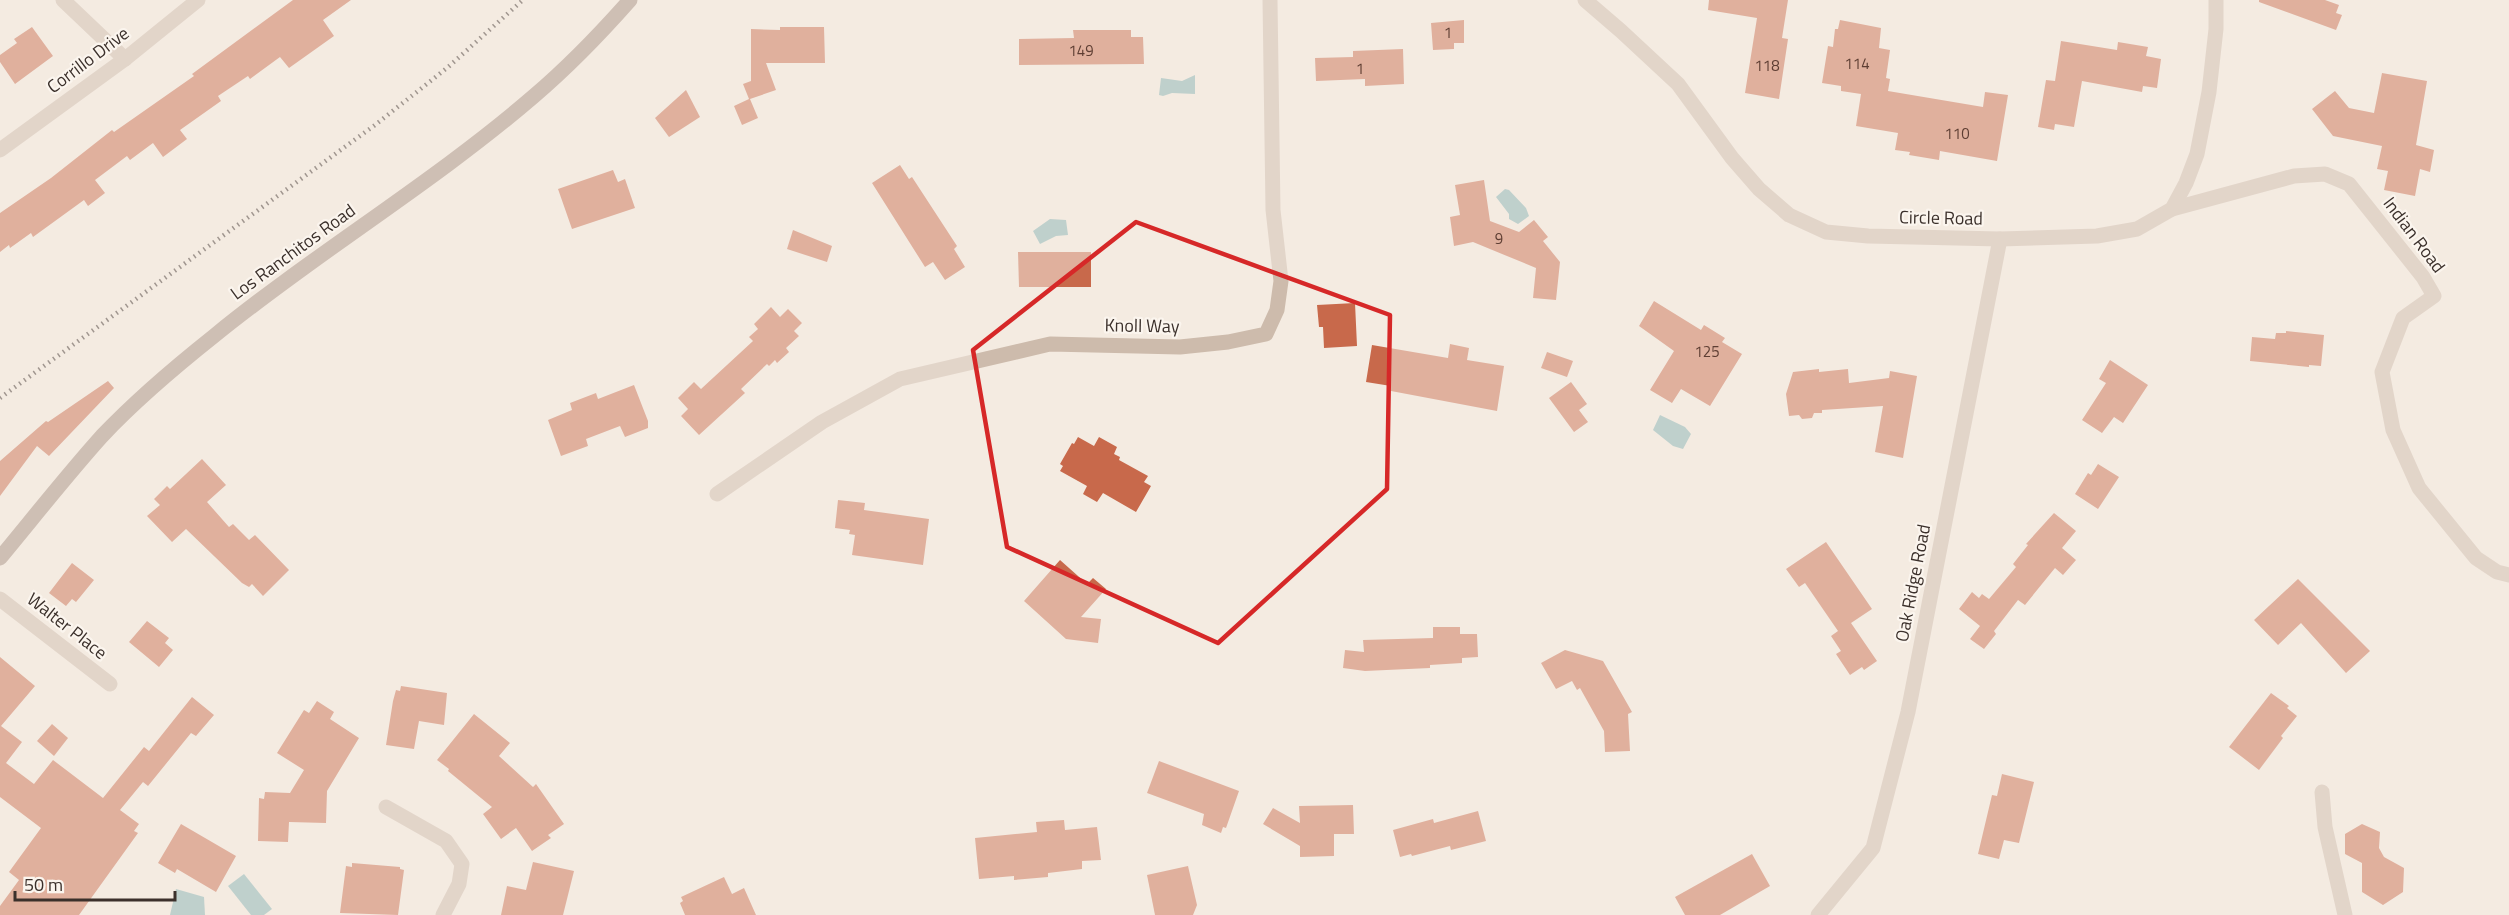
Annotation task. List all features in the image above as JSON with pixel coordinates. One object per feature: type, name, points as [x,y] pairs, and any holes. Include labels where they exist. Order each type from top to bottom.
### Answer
[{"type":"main road","name":"Los Ranchitos Road","points":[[0,558],[103,435],[136,402],[213,336],[290,276],[410,191],[533,97],[579,55],[630,0]]},
{"type":"street","points":[[63,0],[125,59]]},
{"type":"street","name":"Corrillo Drive","points":[[0,150],[125,59],[198,0]]},
{"type":"street","name":"Knoll Way","points":[[717,494],[822,422],[900,379],[1050,344],[1180,347],[1228,342],[1266,334],[1277,310],[1281,281],[1273,210],[1270,0]]},
{"type":"street","name":"Circle Road","points":[[1585,0],[1677,84],[1759,189],[1789,215],[1826,232],[1868,236],[2000,239],[2097,236],[2137,229],[2172,208]]},
{"type":"street","points":[[2172,208],[2186,183],[2197,154],[2209,92],[2216,29],[2216,0]]},
{"type":"street","name":"Indian Road","points":[[2172,208],[2294,176],[2325,174],[2349,184],[2423,277],[2434,296],[2403,318],[2382,372],[2393,430],[2419,488],[2476,558],[2497,572],[2509,575]]},
{"type":"street","name":"Oak Ridge Road","points":[[1818,915],[1873,848],[1908,712],[2000,239]]},
{"type":"street","name":"Walter Place","points":[[0,599],[110,684]]},
{"type":"street","points":[[2322,792],[2325,827],[2345,915]]},
{"type":"street","points":[[386,807],[446,841],[462,864],[459,884],[443,915]]},
{"type":"highlighted area","points":[[1136,222],[1390,315],[1387,489],[1218,643],[1007,547],[973,350]]},
{"type":"water","points":[[1195,75],[1195,94],[1159,95],[1161,78],[1182,81]]},
{"type":"water","points":[[1505,189],[1509,190],[1526,208],[1529,216],[1518,224],[1509,219],[1509,214],[1496,197]]},
{"type":"water","points":[[1050,219],[1066,220],[1068,235],[1056,236],[1040,244],[1033,231]]},
{"type":"water","points":[[1660,415],[1685,427],[1691,434],[1683,449],[1673,446],[1653,430]]},
{"type":"water","points":[[244,874],[272,909],[264,915],[251,915],[228,886]]},
{"type":"water","points":[[176,889],[204,897],[205,915],[170,915]]},
{"type":"building","points":[[293,0],[351,0],[323,20],[334,36],[289,68],[280,57],[250,79],[248,76],[218,96],[221,101],[180,130],[187,139],[163,157],[153,143],[130,160],[127,156],[95,180],[105,193],[88,206],[84,200],[33,237],[31,233],[10,248],[9,245],[0,252],[0,213],[51,178],[112,130],[114,132],[194,76],[192,74]]},
{"type":"building","points":[[1709,0],[1788,0],[1782,38],[1788,39],[1779,99],[1745,93],[1757,18],[1708,10]]},
{"type":"building","points":[[2259,0],[2325,0],[2339,5],[2336,13],[2342,15],[2336,30],[2259,2]]},
{"type":"building","points":[[1464,20],[1464,43],[1454,43],[1454,49],[1433,50],[1431,23]]},
{"type":"building","points":[[1840,20],[1881,28],[1879,48],[1890,50],[1886,78],[1890,79],[1888,91],[1983,107],[1985,92],[2008,95],[1997,161],[1940,151],[1939,160],[1909,155],[1910,152],[1895,150],[1898,133],[1856,126],[1861,94],[1841,91],[1841,86],[1822,83],[1828,46],[1833,47],[1835,29],[1838,29]]},
{"type":"building","points":[[32,27],[53,56],[15,84],[0,62],[0,55],[17,43],[14,39]]},
{"type":"building","points":[[780,27],[824,27],[825,63],[766,63],[776,90],[750,99],[758,118],[742,125],[734,106],[749,99],[743,84],[751,81],[751,29],[780,30]]},
{"type":"building","points":[[1073,30],[1131,30],[1131,37],[1143,37],[1144,64],[1019,65],[1019,39],[1074,38]]},
{"type":"building","points":[[2061,41],[2117,50],[2118,42],[2148,47],[2146,56],[2161,59],[2157,88],[2143,86],[2142,92],[2082,81],[2074,127],[2055,124],[2054,130],[2038,127],[2046,80],[2055,81]]},
{"type":"building","points":[[1403,49],[1404,84],[1365,86],[1365,79],[1316,81],[1315,58],[1353,57],[1353,51]]},
{"type":"building","points":[[2382,73],[2427,81],[2416,145],[2434,150],[2430,172],[2420,169],[2415,196],[2384,190],[2388,171],[2377,169],[2382,146],[2333,136],[2312,109],[2335,91],[2349,108],[2374,113]]},
{"type":"building","points":[[686,90],[700,117],[669,137],[655,118]]},
{"type":"building","points":[[900,165],[909,179],[912,177],[957,246],[954,249],[965,267],[945,280],[933,262],[925,267],[872,183]]},
{"type":"building","points":[[613,170],[618,182],[625,179],[635,208],[572,229],[558,189]]},
{"type":"building","points":[[1484,180],[1490,221],[1519,232],[1534,220],[1548,237],[1543,241],[1560,262],[1556,300],[1533,298],[1536,268],[1473,242],[1454,246],[1450,217],[1460,215],[1455,185]]},
{"type":"building","points":[[793,230],[832,246],[827,262],[787,249]]},
{"type":"building","points":[[1018,252],[1091,252],[1091,287],[1019,287]]},
{"type":"building","points":[[1654,301],[1701,330],[1704,325],[1725,338],[1722,342],[1742,354],[1710,406],[1681,389],[1672,403],[1650,390],[1674,351],[1639,326]]},
{"type":"building","points":[[1355,303],[1357,346],[1324,348],[1323,327],[1319,327],[1317,305]]},
{"type":"building","points":[[771,307],[780,317],[788,309],[802,323],[794,331],[799,336],[786,348],[789,352],[777,363],[775,360],[769,366],[767,364],[741,389],[745,393],[699,435],[681,416],[688,409],[678,398],[694,382],[701,389],[753,341],[749,337],[758,329],[754,324]]},
{"type":"building","points":[[2286,331],[2324,335],[2321,366],[2309,365],[2309,367],[2250,361],[2252,337],[2275,339],[2276,333],[2286,333]]},
{"type":"building","points":[[1450,344],[1469,348],[1467,360],[1504,366],[1497,411],[1391,391],[1391,386],[1366,382],[1372,345],[1448,358]]},
{"type":"building","points":[[1547,352],[1573,361],[1567,377],[1541,368]]},
{"type":"building","points":[[2110,360],[2148,385],[2123,423],[2114,417],[2102,433],[2082,420],[2106,383],[2099,379]]},
{"type":"building","points":[[1819,369],[1819,372],[1848,369],[1849,383],[1889,378],[1890,371],[1917,376],[1903,458],[1875,452],[1883,406],[1822,410],[1822,413],[1814,413],[1812,418],[1802,419],[1799,415],[1789,416],[1786,394],[1793,372]]},
{"type":"building","points":[[108,381],[114,388],[49,456],[37,446],[0,496],[0,461],[46,421],[48,422]]},
{"type":"building","points":[[1571,382],[1587,404],[1579,410],[1588,422],[1574,432],[1549,398]]},
{"type":"building","points":[[634,385],[648,421],[648,428],[625,437],[620,426],[586,439],[588,446],[561,456],[548,420],[572,410],[570,403],[596,393],[598,399]]},
{"type":"building","points":[[1078,437],[1094,446],[1099,437],[1117,447],[1114,454],[1120,457],[1119,460],[1148,476],[1144,482],[1151,486],[1136,512],[1103,493],[1097,502],[1083,494],[1087,486],[1060,471],[1063,466],[1060,464]]},
{"type":"building","points":[[202,459],[226,485],[207,502],[229,527],[233,524],[249,540],[255,535],[289,570],[263,596],[252,584],[249,587],[242,583],[186,529],[172,542],[147,516],[160,505],[154,499],[167,486],[170,489]]},
{"type":"building","points":[[2098,464],[2119,477],[2098,509],[2075,494],[2088,473],[2091,475]]},
{"type":"building","points":[[838,500],[865,503],[864,510],[929,519],[923,565],[852,555],[855,535],[849,534],[850,530],[835,528]]},
{"type":"building","points":[[2054,513],[2076,531],[2062,548],[2076,560],[2063,575],[2055,568],[2025,605],[2018,600],[1994,631],[1996,634],[1984,649],[1970,639],[1980,626],[1959,609],[1972,592],[1979,598],[1982,594],[1989,599],[2016,567],[2013,564],[2028,545],[2026,544]]},
{"type":"building","points":[[1826,542],[1872,609],[1851,623],[1877,661],[1864,670],[1862,667],[1850,675],[1836,654],[1841,651],[1831,636],[1838,631],[1805,583],[1799,587],[1786,569]]},
{"type":"building","points":[[1060,560],[1087,584],[1093,578],[1106,589],[1081,617],[1101,619],[1098,643],[1066,639],[1024,601]]},
{"type":"building","points":[[72,563],[94,580],[76,602],[72,599],[66,606],[49,593]]},
{"type":"building","points":[[2298,579],[2370,651],[2346,673],[2301,623],[2278,645],[2254,620]]},
{"type":"building","points":[[147,621],[169,638],[165,643],[173,650],[159,667],[129,642]]},
{"type":"building","points":[[1433,627],[1460,627],[1460,634],[1477,634],[1478,657],[1462,658],[1462,663],[1430,665],[1430,668],[1365,671],[1343,668],[1345,650],[1364,652],[1363,640],[1433,638]]},
{"type":"building","points":[[1565,650],[1603,661],[1632,712],[1628,714],[1630,751],[1605,752],[1604,731],[1580,688],[1577,690],[1572,681],[1556,689],[1541,663]]},
{"type":"building","points":[[0,657],[35,686],[1,726],[22,742],[6,763],[34,784],[53,760],[103,798],[144,747],[149,751],[192,697],[214,715],[196,736],[191,733],[148,786],[143,782],[120,810],[139,824],[134,831],[138,833],[79,915],[0,915],[0,906],[19,880],[9,872],[41,828],[0,797]]},
{"type":"building","points":[[401,686],[447,693],[444,725],[419,721],[414,749],[386,745],[393,701],[396,690],[400,691]]},
{"type":"building","points":[[2271,693],[2289,706],[2287,708],[2297,716],[2259,770],[2229,747]]},
{"type":"building","points":[[317,701],[334,712],[330,719],[359,738],[327,791],[326,823],[289,822],[288,842],[258,841],[259,798],[264,799],[265,792],[290,793],[304,770],[277,753],[304,710],[309,713]]},
{"type":"building","points":[[474,714],[510,743],[499,756],[533,787],[536,784],[564,824],[548,835],[551,838],[532,851],[516,828],[501,839],[483,814],[492,807],[437,760]]},
{"type":"building","points":[[52,724],[68,738],[54,756],[37,741]]},
{"type":"building","points":[[1159,761],[1239,791],[1226,828],[1223,827],[1221,833],[1202,825],[1204,814],[1147,793]]},
{"type":"building","points":[[2002,774],[2034,782],[2019,843],[2004,840],[1999,859],[1978,854],[1992,795],[1997,796]]},
{"type":"building","points":[[1353,805],[1354,834],[1334,834],[1334,856],[1300,857],[1300,846],[1263,824],[1273,808],[1300,823],[1299,806]]},
{"type":"building","points":[[1478,811],[1486,841],[1451,850],[1450,846],[1400,857],[1393,830],[1433,819],[1434,823]]},
{"type":"building","points":[[1064,820],[1065,830],[1097,827],[1101,860],[1082,861],[1082,869],[1048,873],[1048,877],[1014,880],[1014,876],[979,879],[975,838],[1037,832],[1036,822]]},
{"type":"building","points":[[181,824],[236,856],[216,892],[177,869],[175,873],[158,863]]},
{"type":"building","points":[[2362,824],[2380,832],[2379,848],[2384,857],[2404,868],[2403,892],[2383,905],[2362,892],[2362,863],[2345,854],[2345,834]]},
{"type":"building","points":[[1752,854],[1770,886],[1720,915],[1685,915],[1675,897]]},
{"type":"building","points":[[533,862],[574,871],[563,915],[501,915],[507,886],[526,890]]},
{"type":"building","points":[[352,863],[400,867],[404,870],[398,915],[340,913],[346,866],[352,867]]},
{"type":"building","points":[[1188,866],[1197,905],[1193,915],[1155,915],[1147,875]]},
{"type":"building","points":[[724,877],[732,894],[744,888],[756,915],[685,915],[680,903],[683,901],[681,897]]},
{"type":"railway","points":[[0,398],[375,125],[447,68],[523,0]]}]
